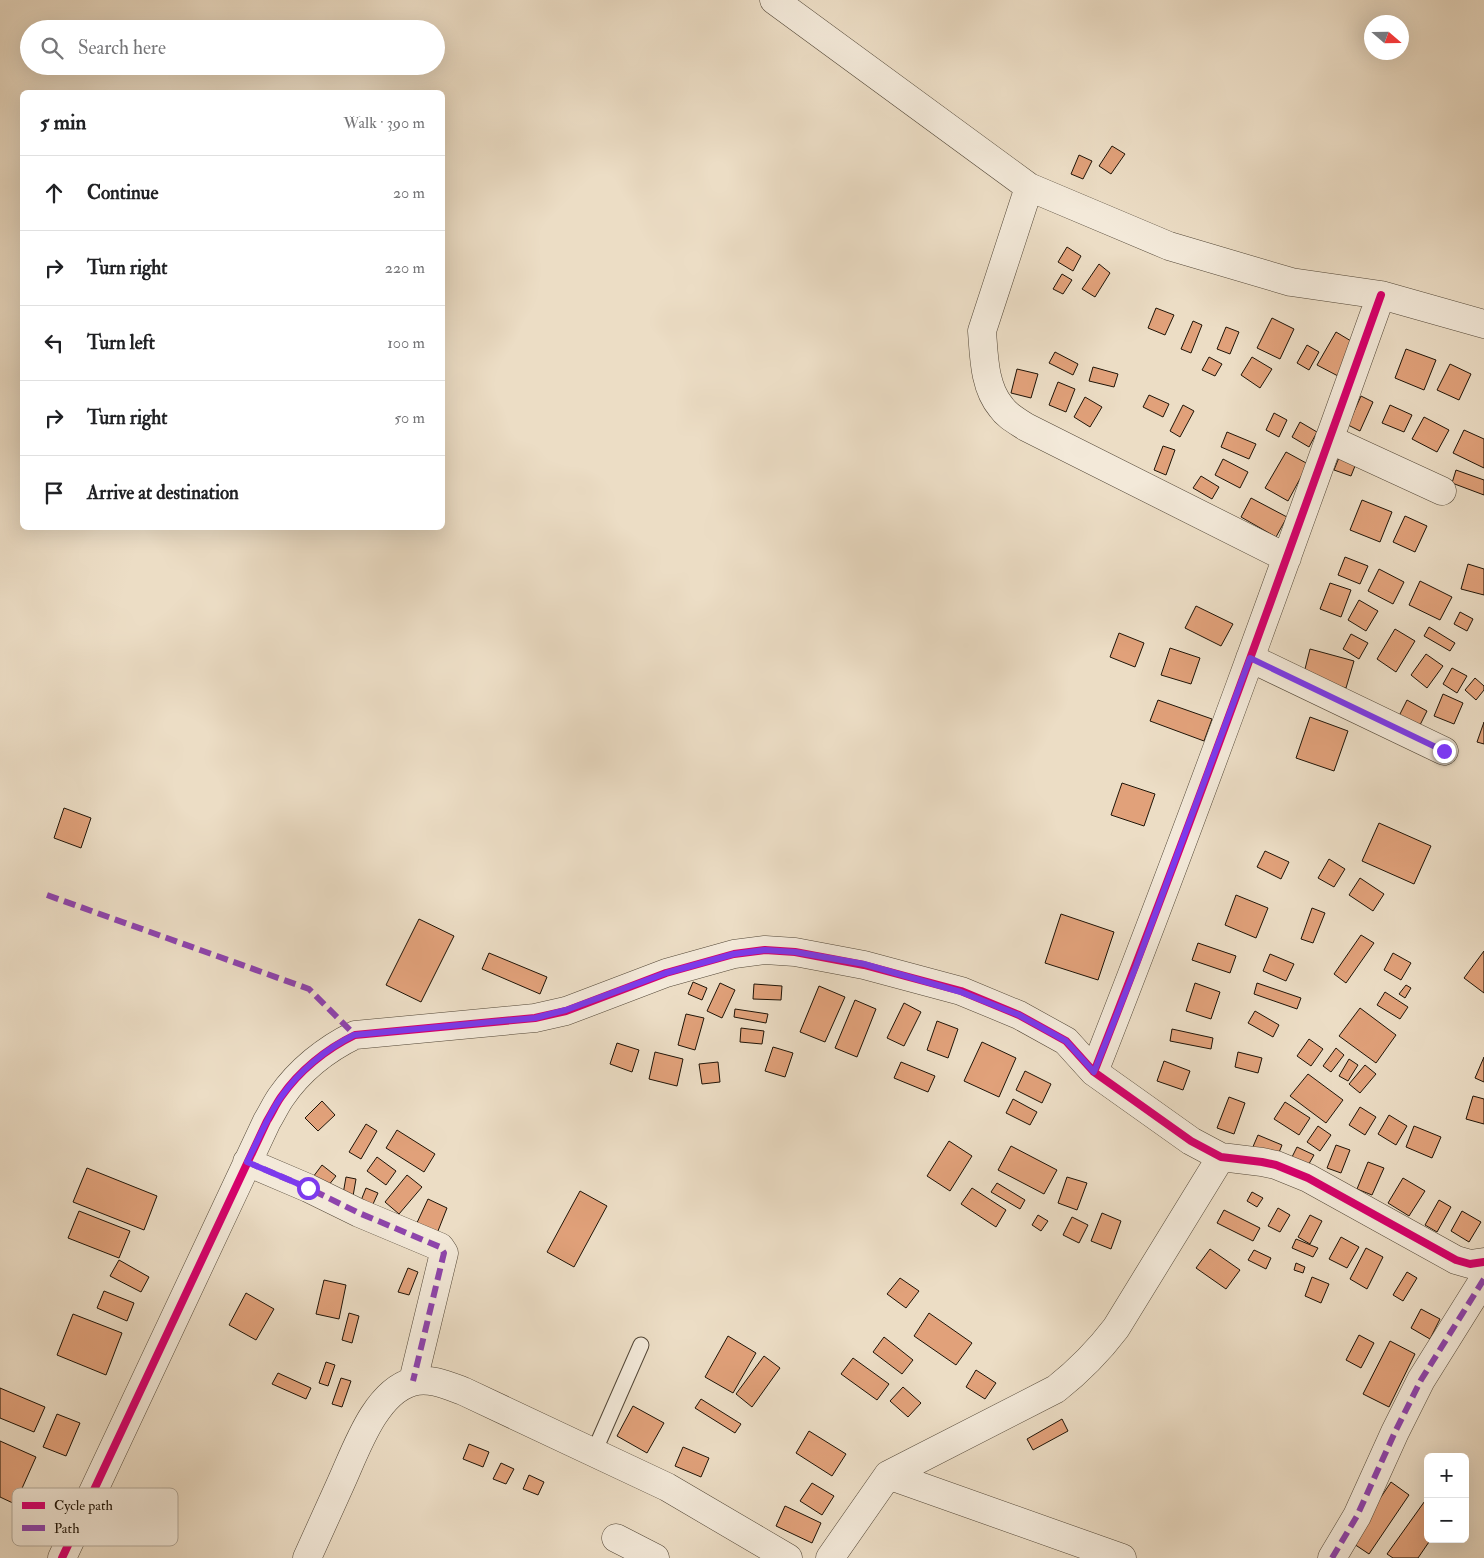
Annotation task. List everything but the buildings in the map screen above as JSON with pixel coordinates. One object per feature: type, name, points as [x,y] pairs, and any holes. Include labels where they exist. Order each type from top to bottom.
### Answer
[{"type":"street","points":[[774,0],[1029,187],[1168,246],[1291,282],[1380,295],[1484,324]]},
{"type":"street","points":[[1029,187],[982,331],[988,381],[1000,407],[1014,420],[1026,427],[1287,558]]},
{"type":"street","points":[[1094,1072],[1136,966],[1287,558],[1380,295]]},
{"type":"street","points":[[1329,440],[1442,491]]},
{"type":"street","points":[[1250,658],[1444,751]]},
{"type":"street","points":[[95,1488],[267,1121],[281,1096],[306,1068],[338,1043],[354,1035],[535,1018],[566,1010],[666,973],[734,954],[765,950],[795,952],[864,964],[961,992],[1019,1015],[1066,1041],[1094,1072],[1191,1141],[1221,1157],[1276,1165],[1300,1175],[1456,1260],[1483,1267],[1421,1380],[1357,1516],[1332,1558]]},
{"type":"street","points":[[830,1558],[888,1475],[1056,1389],[1077,1372],[1101,1348],[1116,1328],[1221,1157]]},
{"type":"street","points":[[247,1162],[308,1188],[359,1213],[440,1247],[444,1253],[413,1382]]},
{"type":"street","points":[[307,1558],[366,1427],[384,1402],[398,1388],[413,1382],[433,1380],[463,1391],[667,1488],[788,1558]]},
{"type":"street","points":[[888,1475],[1122,1558]]},
{"type":"street","points":[[616,1538],[655,1558]]},
{"type":"street","points":[[62,1558],[68,1546]]},
{"type":"lane","points":[[594,1452],[641,1345]]},
{"type":"marked path","points":[[47,895],[309,989],[355,1035]]},
{"type":"marked path","points":[[247,1162],[308,1188],[359,1213],[440,1247],[444,1253],[413,1381]]},
{"type":"marked path","points":[[1332,1558],[1357,1516],[1421,1380],[1484,1279]]},
{"type":"cycle path","points":[[1094,1072],[1205,782],[1381,295]]},
{"type":"cycle path","points":[[95,1488],[267,1121],[288,1087],[314,1062],[334,1047],[355,1035],[535,1018],[566,1011],[666,973],[734,954],[765,950],[795,952],[864,965],[961,991],[1019,1015],[1066,1041],[1094,1072],[1191,1141],[1221,1157],[1276,1165],[1308,1178],[1456,1260],[1470,1264],[1484,1262]]},
{"type":"cycle path","points":[[62,1558],[68,1546]]},
{"type":"route","points":[[308,1188],[247,1162],[281,1096],[306,1068],[338,1043],[354,1035],[535,1018],[566,1010],[666,973],[734,954],[765,950],[795,952],[864,964],[961,992],[1019,1015],[1066,1041],[1094,1072],[1136,966],[1250,658],[1444,751]]}]
